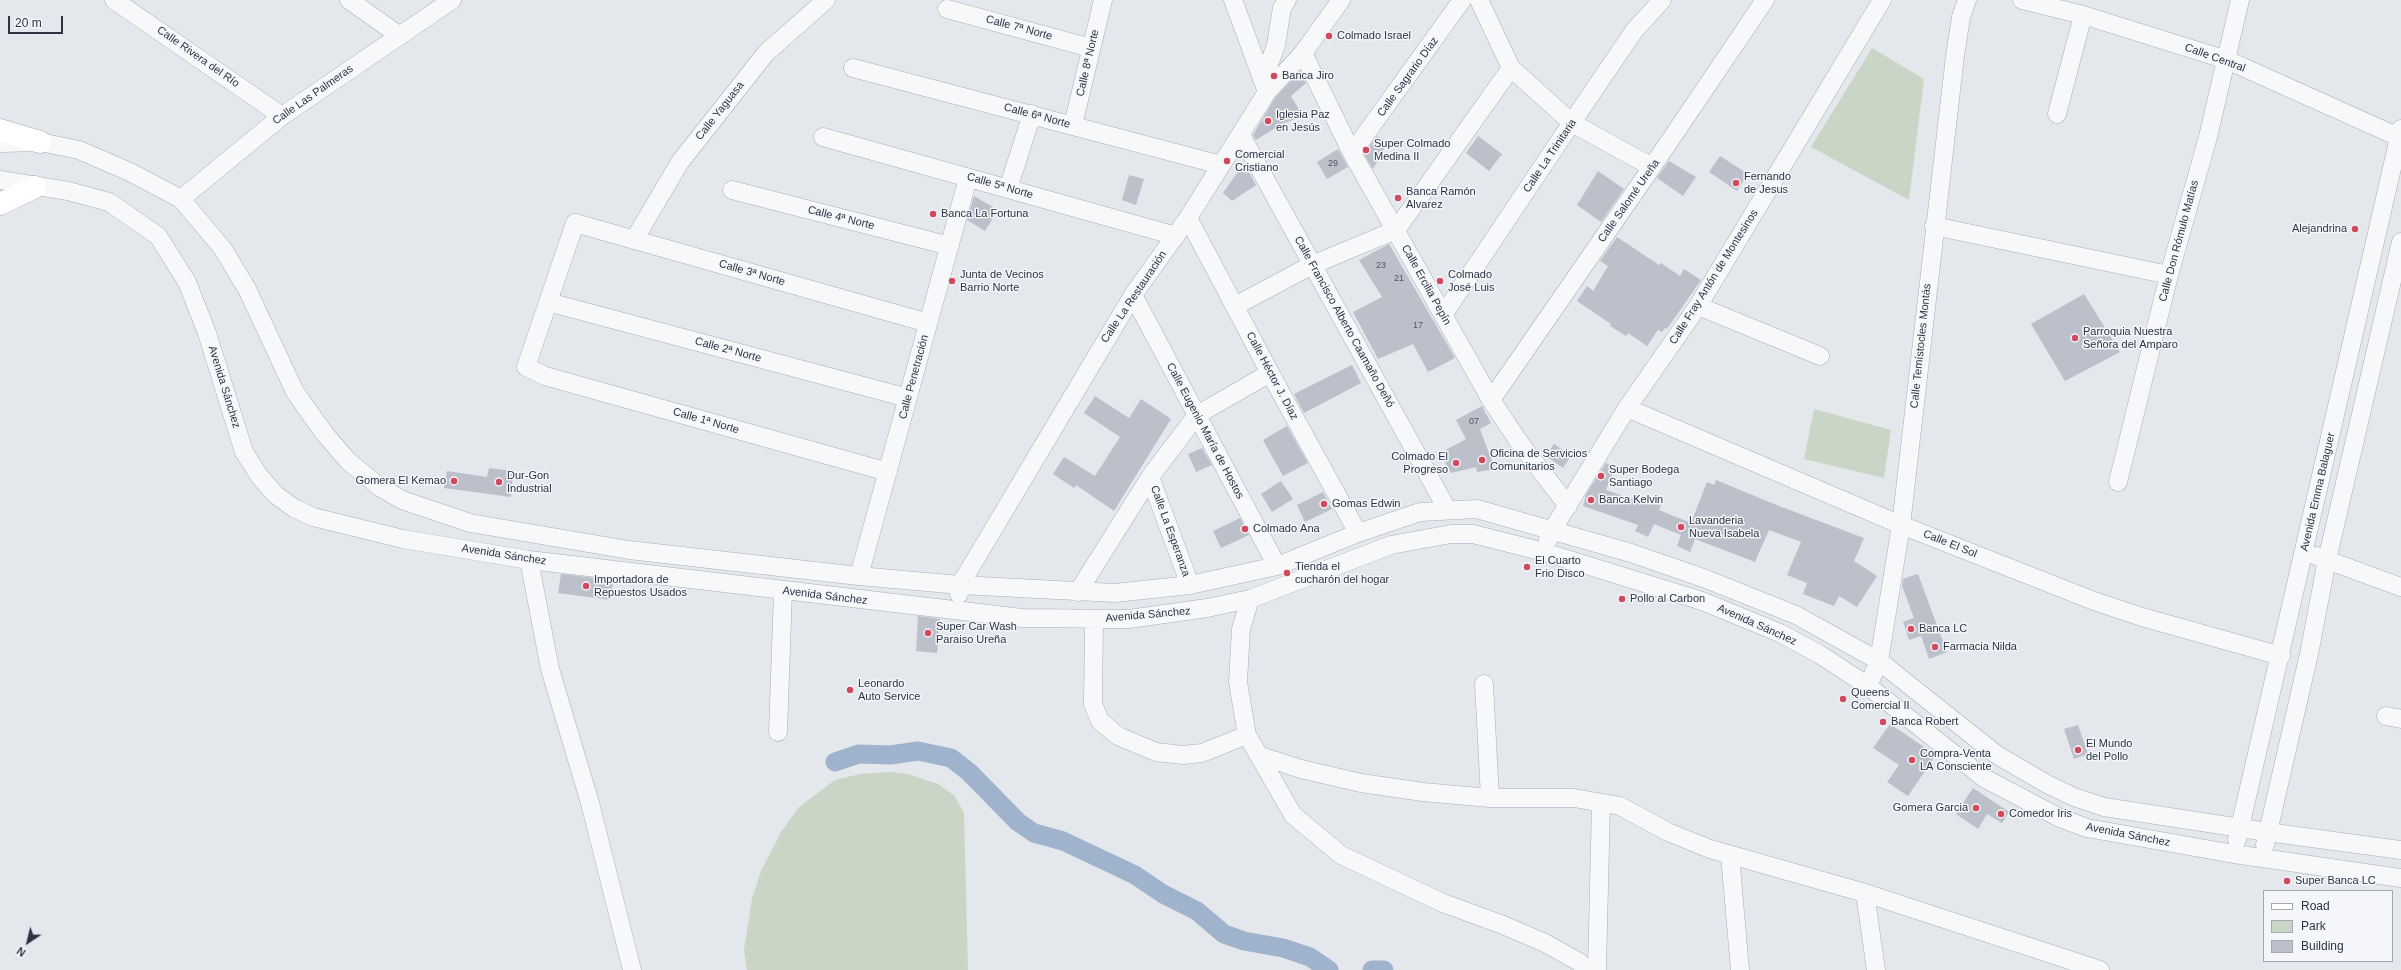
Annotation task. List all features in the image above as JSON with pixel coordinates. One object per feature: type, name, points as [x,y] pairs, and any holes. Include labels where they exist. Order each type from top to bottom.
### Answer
[{"type":"main road","points":[[0,130],[40,142]]},
{"type":"main road","points":[[0,204],[35,187]]},
{"type":"street","points":[[349,0],[400,36]]},
{"type":"street","name":"Calle Las Palmeras","points":[[181,200],[282,116],[452,0]]},
{"type":"street","name":"Calle Yaguasa","points":[[634,240],[680,162],[766,53],[826,0]]},
{"type":"street","name":"Calle 8ª Norte","points":[[1073,126],[1103,0]]},
{"type":"street","points":[[1233,0],[1265,86]]},
{"type":"street","points":[[1265,86],[1276,45],[1282,8],[1287,0]]},
{"type":"street","name":"Calle La Restauración","points":[[957,611],[960,585],[1133,295],[1176,236],[1241,135],[1265,86],[1303,53],[1341,0]]},
{"type":"street","name":"Calle Sagrario Díaz","points":[[1352,153],[1462,0]]},
{"type":"street","points":[[1480,0],[1511,68],[1572,123],[1652,167]]},
{"type":"street","name":"Calle La Trinitaria","points":[[1443,315],[1634,31],[1662,0]]},
{"type":"street","name":"Calle Salomé Ureña","points":[[1491,400],[1652,167],[1764,0]]},
{"type":"street","name":"Calle Fray Antón de Montesinos","points":[[1544,552],[1553,529],[1627,408],[1698,306],[1882,0]]},
{"type":"street","name":"Calle Central","points":[[2022,0],[2083,15],[2227,60],[2400,135]]},
{"type":"street","name":"Calle Don Rómulo Matías","points":[[2118,482],[2169,275],[2227,60],[2240,0]]},
{"type":"street","name":"Calle Rivera del Río","points":[[119,1],[282,116]]},
{"type":"street","name":"Calle Temístocles Montás","points":[[1868,686],[1879,661],[1901,525],[1934,226],[1955,56],[1965,2]]},
{"type":"street","name":"Calle 7ª Norte","points":[[947,9],[1091,48]]},
{"type":"street","points":[[2057,114],[2083,15]]},
{"type":"street","name":"Calle Ercilia Pepín","points":[[1303,53],[1352,153],[1491,400],[1519,442],[1568,506]]},
{"type":"street","name":"Calle 6ª Norte","points":[[853,68],[1221,165]]},
{"type":"street","points":[[1235,306],[1312,265],[1396,230],[1511,68]]},
{"type":"street","points":[[1008,189],[1032,114]]},
{"type":"street","name":"Calle Francisco Alberto Caamaño Deñó","points":[[1241,135],[1447,510]]},
{"type":"street","name":"Avenida Emma Balaguer","points":[[2234,854],[2281,656],[2400,135]]},
{"type":"street","name":"Calle 5ª Norte","points":[[823,137],[1176,236]]},
{"type":"street","name":"Avenida Sánchez","points":[[0,143],[40,142],[79,150],[130,172],[181,200],[223,249],[247,289],[295,392],[324,433],[348,461],[380,488],[412,504],[470,523],[524,534],[629,550],[859,576],[960,585],[1115,593],[1190,585],[1277,566],[1358,533],[1420,512],[1477,509],[1553,529],[1691,574],[1796,615],[1879,661],[1997,755],[2067,794],[2104,806],[2240,828],[2401,850]]},
{"type":"street","name":"Calle Penetración","points":[[859,576],[968,178]]},
{"type":"street","name":"Avenida Sánchez","points":[[0,180],[35,187],[68,191],[109,202],[158,236],[187,282],[207,333],[244,452],[260,477],[276,494],[313,517],[404,539],[529,560],[1022,618],[1094,619],[1160,616],[1250,599],[1391,545],[1451,534],[1473,534],[1544,552],[1702,601],[1780,633],[1806,647],[1868,686],[1984,778],[2054,816],[2087,828],[2234,854],[2401,878]]},
{"type":"street","name":"Calle 4ª Norte","points":[[732,190],[950,246]]},
{"type":"street","name":"Calle Héctor J. Díaz","points":[[1188,218],[1270,373],[1358,533]]},
{"type":"street","name":"Calle 3ª Norte","points":[[548,302],[575,223],[928,323]]},
{"type":"street","points":[[1934,226],[2169,275]]},
{"type":"street","points":[[2264,858],[2267,832],[2309,654],[2327,560],[2393,310],[2401,242]]},
{"type":"street","name":"Calle Eugenio María de Hostos","points":[[1133,295],[1277,566]]},
{"type":"street","name":"Calle 1ª Norte","points":[[548,302],[526,367],[545,376],[888,472]]},
{"type":"street","name":"Calle 2ª Norte","points":[[548,302],[908,398]]},
{"type":"street","points":[[1698,306],[1820,356]]},
{"type":"street","points":[[1078,592],[1150,477],[1197,414],[1270,373]]},
{"type":"street","name":"Calle El Sol","points":[[1627,408],[1901,525],[2117,610],[2281,656]]},
{"type":"street","name":"Calle La Esperanza","points":[[1150,477],[1190,585]]},
{"type":"street","points":[[2304,553],[2401,587]]},
{"type":"street","points":[[529,560],[550,669],[590,803],[632,970]]},
{"type":"street","points":[[778,732],[783,591]]},
{"type":"street","points":[[1250,599],[1241,629],[1238,682],[1247,735],[1293,815],[1341,855],[1444,903],[1503,925],[1545,943],[1579,962],[1588,970]]},
{"type":"street","points":[[1094,619],[1093,704],[1100,721],[1118,736],[1156,752],[1183,755],[1202,753],[1247,735]]},
{"type":"street","points":[[1484,684],[1490,798]]},
{"type":"street","points":[[1258,755],[1301,769],[1360,783],[1423,792],[1490,798],[1574,798],[1620,806],[1668,832],[1730,855],[1865,893],[2100,970]]},
{"type":"street","points":[[1597,970],[1601,803]]},
{"type":"street","points":[[1730,855],[1740,970]]},
{"type":"street","points":[[1865,893],[1876,970]]},
{"type":"green space","points":[[1872,48],[1924,79],[1909,200],[1811,147]]},
{"type":"green space","points":[[1814,409],[1891,430],[1884,478],[1804,459]]},
{"type":"green space","points":[[890,772],[908,774],[938,784],[955,796],[964,813],[968,970],[747,970],[744,950],[752,899],[761,871],[781,832],[799,807],[835,780],[860,774]]},
{"type":"building","points":[[1300,71],[1306,83],[1291,96],[1303,116],[1282,124],[1256,140],[1253,135],[1275,98]]},
{"type":"building","points":[[1377,136],[1388,142],[1373,169],[1364,154]]},
{"type":"building","points":[[1478,136],[1502,154],[1489,171],[1466,153]]},
{"type":"building","points":[[1338,149],[1348,167],[1327,179],[1317,162]]},
{"type":"building","points":[[1720,156],[1748,174],[1737,191],[1709,172]]},
{"type":"building","points":[[1669,161],[1696,177],[1683,196],[1657,178]]},
{"type":"building","points":[[1244,163],[1256,185],[1232,201],[1223,193]]},
{"type":"building","points":[[1598,171],[1624,189],[1601,222],[1577,205]]},
{"type":"building","points":[[1129,175],[1144,179],[1136,205],[1122,200]]},
{"type":"building","points":[[974,196],[998,210],[985,231],[967,220]]},
{"type":"building","points":[[1617,237],[1659,265],[1661,263],[1680,276],[1684,269],[1701,280],[1667,329],[1665,328],[1662,332],[1658,330],[1647,346],[1628,333],[1626,336],[1610,326],[1611,324],[1577,301],[1587,286],[1593,291],[1608,266],[1600,261]]},
{"type":"building","points":[[1389,244],[1455,358],[1428,372],[1413,344],[1378,359],[1353,312],[1382,297],[1359,260]]},
{"type":"building","name":"Parroquia Nuestra Señora del Amparo","points":[[2084,294],[2120,352],[2065,381],[2031,324]]},
{"type":"building","points":[[1352,365],[1361,383],[1304,413],[1294,394]]},
{"type":"building","points":[[1095,396],[1129,418],[1141,399],[1171,419],[1114,511],[1076,485],[1074,488],[1053,474],[1064,457],[1095,476],[1120,437],[1084,413]]},
{"type":"building","points":[[1482,406],[1491,423],[1480,429],[1495,469],[1477,472],[1476,467],[1451,473],[1440,453],[1466,439],[1456,420]]},
{"type":"building","points":[[1287,426],[1308,463],[1283,476],[1263,440]]},
{"type":"building","points":[[1554,444],[1571,456],[1563,468],[1546,456]]},
{"type":"building","points":[[1202,448],[1212,465],[1196,472],[1188,454]]},
{"type":"building","points":[[1606,463],[1615,467],[1606,490],[1646,504],[1648,500],[1661,505],[1659,510],[1691,523],[1707,482],[1714,485],[1716,480],[1779,506],[1864,538],[1854,561],[1877,576],[1857,607],[1839,596],[1834,606],[1803,594],[1807,583],[1787,575],[1801,542],[1769,530],[1755,562],[1695,539],[1690,552],[1677,546],[1681,535],[1654,524],[1648,537],[1635,531],[1638,525],[1583,506],[1586,494]]},
{"type":"building","points":[[489,468],[513,471],[511,497],[444,488],[447,471],[487,477]]},
{"type":"building","points":[[1281,481],[1293,499],[1272,512],[1261,494]]},
{"type":"building","points":[[1323,492],[1332,509],[1305,522],[1297,505]]},
{"type":"building","points":[[1240,518],[1249,535],[1221,548],[1213,531]]},
{"type":"building","name":"Importadora de Repuestos Usados","points":[[561,574],[613,580],[611,600],[558,593]]},
{"type":"building","points":[[1918,574],[1947,652],[1929,659],[1921,636],[1909,640],[1903,622],[1914,618],[1902,586],[1903,579]]},
{"type":"building","name":"Super Car Wash Paraiso Ureña","points":[[918,616],[940,619],[937,653],[916,651]]},
{"type":"building","name":"Compra-Venta LA Consciente","points":[[1890,724],[1936,755],[1908,796],[1887,782],[1899,765],[1873,748]]},
{"type":"building","points":[[2078,725],[2088,754],[2074,759],[2064,729]]},
{"type":"building","name":"Gomera Garcia","points":[[1973,788],[2009,812],[2002,823],[1987,814],[1978,829],[1956,814]]},
{"type":"waterway","points":[[835,762],[859,754],[890,755],[918,751],[951,758],[969,772],[1018,822],[1034,833],[1063,841],[1135,875],[1163,894],[1197,911],[1224,934],[1244,941],[1283,948],[1310,957],[1329,970]]},
{"type":"waterway","points":[[1372,970],[1384,970]]},
{"type":"place","name":"Colmado Israel","points":[[1329,36]]},
{"type":"place","name":"Banca Jiro","points":[[1274,76]]},
{"type":"place","name":"Iglesia Paz en Jesús","points":[[1268,121]]},
{"type":"place","name":"Super Colmado Medina II","points":[[1366,150]]},
{"type":"place","name":"Comercial Cristiano","points":[[1227,161]]},
{"type":"place","name":"Fernando de Jesus","points":[[1736,183]]},
{"type":"place","name":"Banca Ramón Alvarez","points":[[1398,198]]},
{"type":"place","name":"Banca La Fortuna","points":[[933,214]]},
{"type":"place","name":"Alejandrina","points":[[2355,229]]},
{"type":"place","name":"Junta de Vecinos Barrio Norte","points":[[952,281]]},
{"type":"place","name":"Colmado José Luis","points":[[1440,281]]},
{"type":"place","name":"Parroquia Nuestra Señora del Amparo","points":[[2075,338]]},
{"type":"place","name":"Oficina de Servicios Comunitarios","points":[[1482,460]]},
{"type":"place","name":"Colmado El Progreso","points":[[1456,463]]},
{"type":"place","name":"Super Bodega Santiago","points":[[1601,476]]},
{"type":"place","name":"Gomera El Kemao","points":[[454,481]]},
{"type":"place","name":"Dur-Gon Industrial","points":[[499,482]]},
{"type":"place","name":"Banca Kelvin","points":[[1591,500]]},
{"type":"place","name":"Gomas Edwin","points":[[1324,504]]},
{"type":"place","name":"Lavanderia Nueva Isabela","points":[[1681,527]]},
{"type":"place","name":"Colmado Ana","points":[[1245,529]]},
{"type":"place","name":"El Cuarto Frio Disco","points":[[1527,567]]},
{"type":"place","name":"Tienda el cucharón del hogar","points":[[1287,573]]},
{"type":"place","name":"Importadora de Repuestos Usados","points":[[586,586]]},
{"type":"place","name":"Pollo al Carbon","points":[[1622,599]]},
{"type":"place","name":"Banca LC","points":[[1911,629]]},
{"type":"place","name":"Super Car Wash Paraiso Ureña","points":[[928,633]]},
{"type":"place","name":"Farmacia Nilda","points":[[1935,647]]},
{"type":"place","name":"Leonardo Auto Service","points":[[850,690]]},
{"type":"place","name":"Queens Comercial II","points":[[1843,699]]},
{"type":"place","name":"Banca Robert","points":[[1883,722]]},
{"type":"place","name":"El Mundo del Pollo","points":[[2078,750]]},
{"type":"place","name":"Compra-Venta LA Consciente","points":[[1912,760]]},
{"type":"place","name":"Gomera Garcia","points":[[1976,808]]},
{"type":"place","name":"Comedor Iris","points":[[2001,814]]},
{"type":"place","name":"Super Banca LC","points":[[2287,881]]}]
